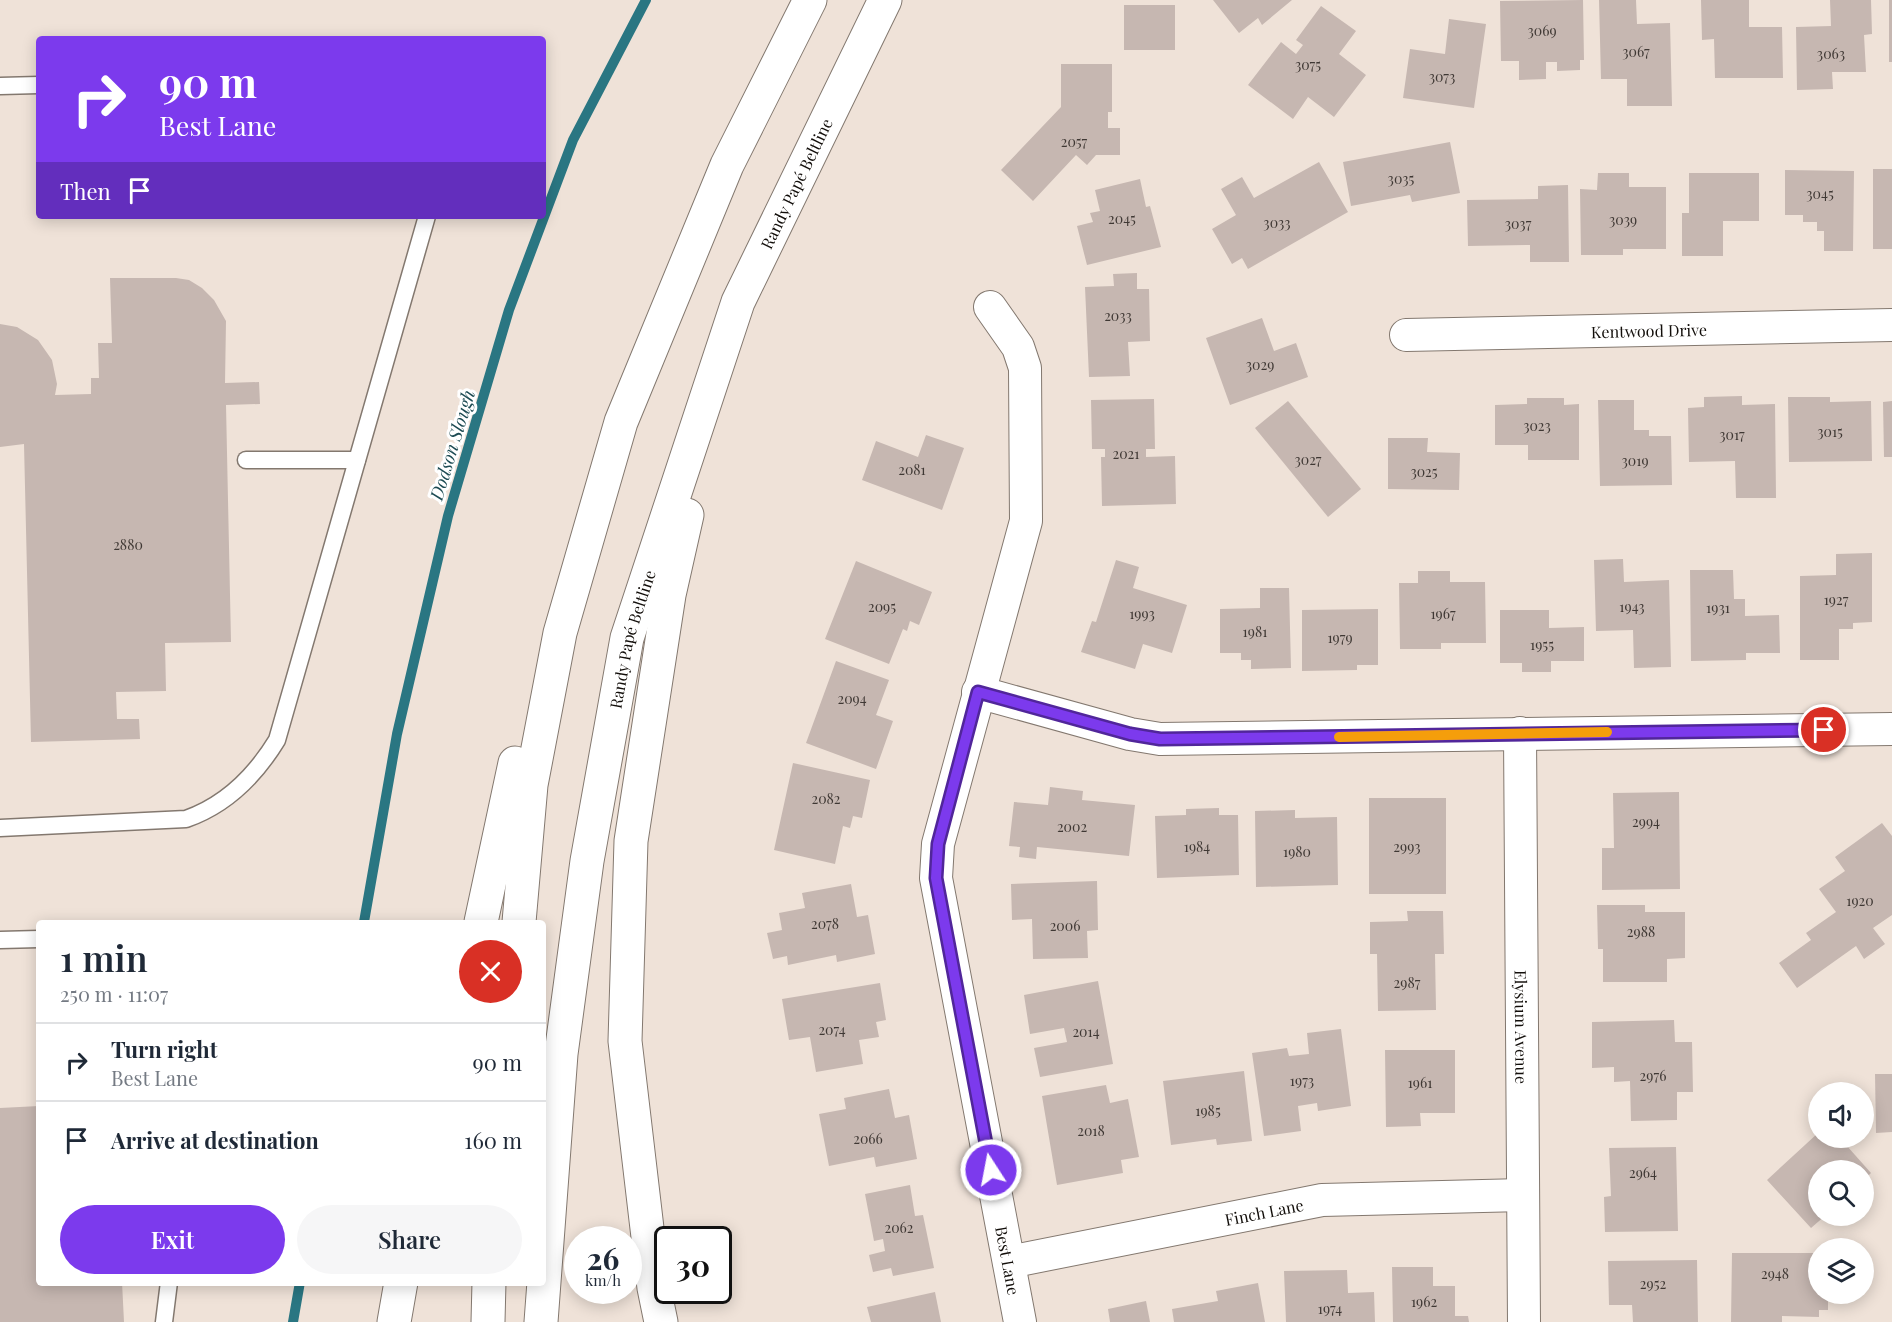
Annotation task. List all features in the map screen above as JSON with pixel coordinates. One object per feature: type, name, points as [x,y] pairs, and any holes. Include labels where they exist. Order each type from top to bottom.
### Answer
[{"type":"highway","points":[[481,920],[515,762],[560,633],[621,422],[727,165],[810,0]]},
{"type":"highway","name":"Randy Papé Beltline","points":[[546,1255],[561,1054],[587,861],[627,638],[738,302],[885,0]]},
{"type":"highway","points":[[661,1322],[654,1288],[625,1041],[631,841],[669,594],[738,302]]},
{"type":"highway","points":[[519,920],[531,785],[560,633]]},
{"type":"highway","points":[[394,1322],[400,1286]]},
{"type":"highway","points":[[488,1322],[489,1286]]},
{"type":"highway","name":"Randy Papé Beltline","points":[[541,1322],[544,1286]]},
{"type":"street","name":"Best Lane","points":[[990,307],[1018,347],[1025,368],[1027,506],[1023,535],[938,844],[936,878],[940,915],[1020,1322]]},
{"type":"street","name":"Kentwood Drive","points":[[1406,335],[1892,325]]},
{"type":"street","points":[[978,692],[1130,734],[1160,739],[1892,729]]},
{"type":"street","name":"Elysium Avenue","points":[[1520,733],[1524,1322]]},
{"type":"street","name":"Finch Lane","points":[[1009,1262],[1322,1200],[1523,1195]]},
{"type":"lane","points":[[0,86],[36,85]]},
{"type":"lane","points":[[0,828],[186,819],[206,812],[244,783],[262,764],[277,740],[426,219]]},
{"type":"lane","points":[[246,460],[357,459]]},
{"type":"lane","points":[[0,940],[36,939]]},
{"type":"lane","points":[[164,1322],[168,1286]]},
{"type":"building","points":[[1213,0],[1292,0],[1262,25],[1258,18],[1239,33]]},
{"type":"building","points":[[1583,0],[1584,60],[1580,60],[1580,70],[1557,71],[1557,62],[1546,62],[1546,79],[1519,80],[1519,61],[1501,61],[1500,1]]},
{"type":"building","points":[[1599,0],[1636,0],[1637,24],[1670,23],[1672,106],[1627,106],[1627,79],[1601,79]]},
{"type":"building","points":[[1701,0],[1749,0],[1749,27],[1782,27],[1783,78],[1715,78],[1714,39],[1702,40]]},
{"type":"building","points":[[1830,0],[1871,0],[1872,34],[1864,35],[1866,72],[1832,72],[1833,89],[1797,90],[1796,27],[1831,26]]},
{"type":"building","points":[[1889,0],[1892,0],[1892,62],[1889,62]]},
{"type":"building","points":[[1124,5],[1175,5],[1175,50],[1124,50]]},
{"type":"building","points":[[1321,6],[1356,31],[1339,54],[1366,75],[1334,117],[1308,97],[1293,119],[1248,85],[1281,42],[1296,54],[1303,45],[1296,40]]},
{"type":"building","points":[[1449,19],[1486,24],[1474,108],[1403,98],[1410,49],[1445,54]]},
{"type":"building","points":[[1061,64],[1112,64],[1112,112],[1108,112],[1108,128],[1120,128],[1120,155],[1096,155],[1087,165],[1076,155],[1033,201],[1001,170],[1061,107]]},
{"type":"building","points":[[1450,142],[1460,193],[1412,202],[1410,195],[1351,206],[1343,162]]},
{"type":"building","points":[[1319,162],[1348,212],[1248,269],[1242,258],[1232,264],[1212,229],[1236,215],[1221,189],[1242,177],[1254,198]]},
{"type":"building","points":[[1873,169],[1892,169],[1892,249],[1873,249]]},
{"type":"building","points":[[1785,170],[1854,171],[1853,251],[1824,251],[1824,231],[1817,231],[1817,222],[1803,222],[1803,215],[1785,215]]},
{"type":"building","points":[[1598,173],[1629,173],[1629,187],[1666,187],[1666,249],[1623,249],[1623,255],[1581,255],[1580,189],[1597,190]]},
{"type":"building","points":[[1689,173],[1759,173],[1759,221],[1723,221],[1723,256],[1682,256],[1682,213],[1689,213]]},
{"type":"building","points":[[1140,179],[1146,207],[1150,206],[1161,247],[1087,265],[1077,226],[1093,222],[1090,213],[1100,211],[1095,190]]},
{"type":"building","points":[[1568,185],[1569,262],[1530,262],[1530,245],[1468,246],[1467,200],[1538,199],[1538,186]]},
{"type":"building","points":[[1137,273],[1137,289],[1149,289],[1150,341],[1128,342],[1130,376],[1089,377],[1085,287],[1114,286],[1113,274]]},
{"type":"building","points":[[110,278],[176,278],[189,280],[202,288],[214,300],[226,321],[225,383],[259,382],[260,404],[226,405],[231,642],[165,643],[166,691],[116,692],[117,719],[139,719],[140,739],[31,742],[24,444],[0,447],[0,324],[17,327],[38,340],[52,360],[57,384],[55,395],[91,394],[91,378],[99,378],[98,343],[112,343]]},
{"type":"building","points":[[1262,318],[1274,351],[1296,343],[1308,377],[1230,405],[1206,338]]},
{"type":"building","points":[[1742,396],[1742,405],[1775,404],[1776,498],[1736,498],[1735,461],[1689,462],[1688,408],[1704,407],[1704,397]]},
{"type":"building","points":[[1788,397],[1830,397],[1830,402],[1871,401],[1872,461],[1789,462]]},
{"type":"building","points":[[1527,398],[1564,398],[1564,405],[1579,404],[1579,460],[1528,460],[1528,445],[1495,445],[1495,405],[1527,404]]},
{"type":"building","points":[[1154,399],[1155,449],[1146,449],[1146,457],[1175,456],[1176,504],[1102,506],[1101,457],[1105,457],[1105,449],[1092,449],[1091,400]]},
{"type":"building","points":[[1598,400],[1634,400],[1634,430],[1649,430],[1649,436],[1671,436],[1672,485],[1600,486]]},
{"type":"building","points":[[1288,401],[1361,489],[1328,517],[1255,428]]},
{"type":"building","points":[[1892,401],[1892,457],[1884,457],[1883,402]]},
{"type":"building","points":[[926,435],[964,448],[942,510],[862,480],[876,441],[918,457]]},
{"type":"building","points":[[1388,438],[1428,438],[1427,452],[1460,453],[1459,490],[1388,489]]},
{"type":"building","points":[[1872,553],[1872,622],[1853,623],[1853,629],[1839,629],[1839,660],[1800,660],[1800,576],[1836,575],[1836,554]]},
{"type":"building","points":[[1623,559],[1624,582],[1669,580],[1671,667],[1634,668],[1633,630],[1596,631],[1594,560]]},
{"type":"building","points":[[1116,560],[1139,567],[1133,588],[1187,605],[1172,653],[1143,644],[1135,669],[1081,652],[1092,621],[1096,622]]},
{"type":"building","points":[[856,561],[932,592],[919,625],[910,621],[907,631],[903,629],[889,664],[825,639]]},
{"type":"building","points":[[1690,570],[1733,570],[1734,599],[1745,599],[1745,616],[1779,615],[1780,653],[1746,653],[1746,660],[1691,661]]},
{"type":"building","points":[[1418,571],[1450,571],[1450,582],[1485,582],[1486,643],[1441,643],[1441,649],[1400,649],[1399,583],[1418,583]]},
{"type":"building","points":[[1260,588],[1289,588],[1291,668],[1251,669],[1251,660],[1241,660],[1241,653],[1220,653],[1220,609],[1260,608]]},
{"type":"building","points":[[1378,609],[1378,665],[1357,665],[1357,670],[1302,671],[1302,610]]},
{"type":"building","points":[[1500,610],[1549,610],[1549,628],[1584,627],[1584,661],[1551,661],[1551,672],[1522,672],[1522,663],[1500,663]]},
{"type":"building","points":[[836,661],[889,680],[876,715],[893,721],[876,769],[806,743]]},
{"type":"building","points":[[793,763],[870,780],[862,818],[853,816],[850,828],[843,826],[835,864],[774,850]]},
{"type":"building","points":[[1050,787],[1083,791],[1082,800],[1135,805],[1129,856],[1037,847],[1036,859],[1019,857],[1020,847],[1009,846],[1014,802],[1048,805]]},
{"type":"building","points":[[1679,792],[1680,889],[1602,890],[1602,848],[1614,848],[1613,793]]},
{"type":"building","points":[[1369,798],[1446,798],[1446,894],[1369,894]]},
{"type":"building","points":[[1219,808],[1219,815],[1238,815],[1239,875],[1157,878],[1155,816],[1186,815],[1186,809]]},
{"type":"building","points":[[1295,810],[1295,818],[1337,817],[1338,885],[1256,887],[1255,811]]},
{"type":"building","points":[[1882,823],[1892,836],[1892,915],[1873,928],[1885,944],[1864,959],[1856,946],[1797,988],[1779,963],[1811,940],[1806,933],[1836,912],[1819,889],[1845,871],[1835,857]]},
{"type":"building","points":[[1097,881],[1098,930],[1087,931],[1088,958],[1033,959],[1032,919],[1012,920],[1011,884]]},
{"type":"building","points":[[851,884],[857,917],[868,915],[875,954],[837,962],[836,955],[788,965],[787,956],[773,959],[767,933],[782,930],[779,913],[805,908],[802,893]]},
{"type":"building","points":[[1597,905],[1645,905],[1645,912],[1685,912],[1685,958],[1667,959],[1667,982],[1603,982],[1603,949],[1598,949]]},
{"type":"building","points":[[1407,911],[1443,911],[1444,954],[1435,954],[1436,1010],[1378,1011],[1377,954],[1370,954],[1370,922],[1408,921]]},
{"type":"building","points":[[1098,981],[1113,1064],[1040,1077],[1034,1048],[1067,1042],[1064,1028],[1030,1034],[1024,995]]},
{"type":"building","points":[[880,983],[886,1020],[876,1022],[879,1037],[859,1040],[863,1064],[816,1072],[810,1037],[789,1040],[782,999]]},
{"type":"building","points":[[1674,1020],[1675,1042],[1692,1042],[1693,1092],[1677,1092],[1677,1120],[1631,1121],[1630,1081],[1614,1082],[1614,1067],[1592,1068],[1592,1022]]},
{"type":"building","points":[[1341,1029],[1351,1106],[1318,1111],[1317,1103],[1298,1106],[1301,1131],[1264,1136],[1252,1053],[1287,1048],[1289,1056],[1309,1054],[1307,1033]]},
{"type":"building","points":[[1385,1050],[1455,1050],[1455,1113],[1420,1113],[1421,1126],[1386,1127]]},
{"type":"building","points":[[1244,1071],[1252,1141],[1217,1145],[1216,1139],[1171,1145],[1163,1081]]},
{"type":"building","points":[[1875,1074],[1892,1074],[1892,1132],[1876,1133]]},
{"type":"building","points":[[1106,1085],[1110,1103],[1128,1099],[1139,1157],[1121,1160],[1123,1173],[1057,1185],[1042,1096]]},
{"type":"building","points":[[889,1089],[895,1118],[909,1115],[917,1159],[876,1167],[874,1157],[829,1166],[819,1114],[846,1109],[844,1098]]},
{"type":"building","points":[[36,1106],[36,1286],[122,1286],[124,1322],[0,1322],[0,1108]]},
{"type":"building","points":[[1808,1142],[1808,1148],[1849,1148],[1859,1160],[1808,1160],[1808,1225],[1767,1180]]},
{"type":"building","points":[[1676,1147],[1678,1231],[1605,1232],[1604,1197],[1611,1196],[1609,1148]]},
{"type":"building","points":[[910,1185],[915,1216],[923,1215],[934,1268],[893,1276],[891,1268],[873,1272],[869,1255],[885,1251],[883,1239],[874,1241],[865,1194]]},
{"type":"building","points":[[1732,1253],[1808,1253],[1808,1304],[1828,1304],[1828,1310],[1819,1310],[1819,1317],[1782,1316],[1782,1322],[1731,1322]]},
{"type":"building","points":[[1697,1260],[1698,1322],[1633,1322],[1632,1305],[1609,1305],[1608,1261]]},
{"type":"building","points":[[1392,1267],[1433,1267],[1433,1286],[1455,1286],[1455,1316],[1468,1316],[1469,1322],[1393,1322]]},
{"type":"building","points":[[1347,1270],[1348,1293],[1374,1292],[1375,1322],[1286,1322],[1284,1271]]},
{"type":"building","points":[[1258,1283],[1265,1322],[1174,1322],[1172,1309],[1218,1301],[1216,1291]]},
{"type":"building","points":[[935,1292],[941,1322],[871,1322],[867,1307]]},
{"type":"building","points":[[1146,1301],[1150,1322],[1110,1322],[1108,1309]]},
{"type":"waterway","name":"Dodson Slough","points":[[546,212],[573,140],[646,0]]},
{"type":"waterway","name":"Dodson Slough","points":[[364,920],[397,734],[448,516],[509,310],[543,219]]},
{"type":"waterway","name":"Dodson Slough","points":[[293,1322],[299,1286]]},
{"type":"slow traffic","points":[[1339,737],[1607,732]]},
{"type":"route","points":[[991,1170],[940,915],[936,878],[938,844],[978,692],[1130,734],[1176,740],[1824,730]]}]
